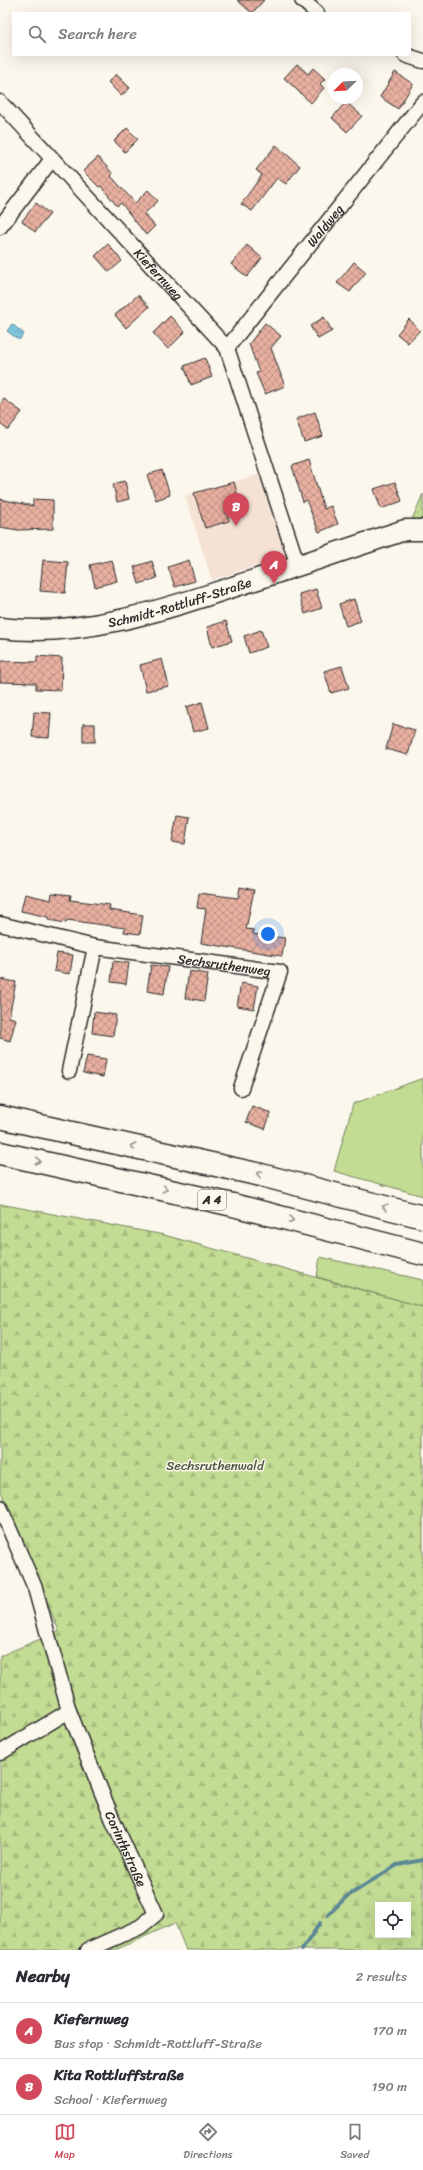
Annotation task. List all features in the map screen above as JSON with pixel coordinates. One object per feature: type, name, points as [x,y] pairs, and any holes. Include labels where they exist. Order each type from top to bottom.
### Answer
[{"type":"highway","points":[[0,1117],[261,1175],[423,1217]]},
{"type":"highway","name":"A 4","points":[[0,1153],[233,1205],[423,1254]]},
{"type":"street","points":[[302,0],[316,12]]},
{"type":"street","points":[[408,56],[423,61]]},
{"type":"street","name":"Kiefernweg","points":[[0,102],[227,348],[298,566]]},
{"type":"street","name":"Waldweg","points":[[227,348],[423,102]]},
{"type":"street","points":[[0,227],[52,159]]},
{"type":"street","name":"Schmidt-Rottluff-Straße","points":[[0,628],[54,630],[102,624],[173,607],[405,530],[423,530]]},
{"type":"street","name":"Sechsruthenweg","points":[[0,924],[96,947],[280,972],[240,1088]]},
{"type":"street","points":[[68,1071],[96,947]]},
{"type":"street","name":"Corinthstraße","points":[[0,1507],[35,1588],[69,1711],[112,1818],[156,1914],[140,1927],[88,1950]]},
{"type":"street","points":[[0,1753],[69,1711]]},
{"type":"shaded area","points":[[260,474],[287,556],[212,580],[185,496]]},
{"type":"green space","points":[[423,494],[423,524],[410,524]]},
{"type":"green space","points":[[423,1078],[423,1196],[334,1171],[353,1104]]},
{"type":"green space","name":"Sechsruthenwald","points":[[0,1204],[164,1235],[423,1307],[423,1950],[186,1950],[175,1923],[115,1950],[0,1950],[0,1656],[59,1631],[0,1489]]},
{"type":"green space","points":[[320,1257],[423,1280],[423,1307],[317,1277]]},
{"type":"water","points":[[12,324],[24,334],[19,340],[7,331]]},
{"type":"building","points":[[237,0],[264,0],[253,12],[251,12]]},
{"type":"building","points":[[297,64],[308,74],[313,68],[325,79],[320,84],[324,88],[311,103],[284,78]]},
{"type":"building","points":[[395,72],[413,84],[398,109],[380,97]]},
{"type":"building","points":[[116,74],[130,88],[121,96],[108,82]]},
{"type":"building","points":[[344,104],[348,104],[362,116],[347,132],[332,118]]},
{"type":"building","points":[[127,128],[138,139],[125,152],[114,141]]},
{"type":"building","points":[[276,145],[300,166],[286,184],[277,178],[252,211],[241,204],[262,175],[256,170]]},
{"type":"building","points":[[98,157],[113,174],[111,176],[135,203],[148,190],[158,201],[144,214],[155,226],[146,235],[121,203],[117,206],[101,186],[99,187],[83,171]]},
{"type":"building","points":[[36,203],[50,214],[35,232],[22,221]]},
{"type":"building","points":[[108,244],[122,261],[109,272],[95,256]]},
{"type":"building","points":[[247,245],[262,258],[247,277],[231,264]]},
{"type":"building","points":[[354,262],[366,272],[350,292],[337,283]]},
{"type":"building","points":[[138,295],[149,307],[126,328],[115,315]]},
{"type":"building","points":[[170,316],[185,332],[168,349],[153,333]]},
{"type":"building","points":[[324,317],[332,331],[318,339],[310,326]]},
{"type":"building","points":[[409,319],[420,330],[408,343],[397,334]]},
{"type":"building","points":[[265,323],[281,336],[271,348],[285,386],[265,394],[256,373],[259,372],[249,344]]},
{"type":"building","points":[[205,358],[212,377],[191,385],[184,366]]},
{"type":"building","points":[[4,399],[22,412],[8,430],[0,424],[0,404]]},
{"type":"building","points":[[315,412],[323,436],[304,442],[296,419]]},
{"type":"building","points":[[309,460],[324,509],[331,506],[338,524],[319,532],[306,500],[303,502],[292,466]]},
{"type":"building","points":[[162,470],[170,495],[156,500],[147,475]]},
{"type":"building","points":[[125,481],[129,499],[117,502],[113,484]]},
{"type":"building","points":[[234,482],[240,503],[225,507],[229,521],[205,528],[194,493]]},
{"type":"building","points":[[395,482],[402,501],[381,509],[374,489]]},
{"type":"building","points":[[0,499],[33,506],[33,499],[53,500],[53,529],[18,530],[0,527]]},
{"type":"building","points":[[43,560],[68,562],[65,593],[40,591]]},
{"type":"building","points":[[112,560],[117,581],[95,587],[90,565]]},
{"type":"building","points":[[189,560],[195,581],[175,587],[168,567]]},
{"type":"building","points":[[152,561],[157,578],[139,584],[134,567]]},
{"type":"building","points":[[316,589],[322,608],[305,614],[299,594]]},
{"type":"building","points":[[354,599],[361,621],[346,626],[339,604]]},
{"type":"building","points":[[226,621],[232,641],[212,647],[207,627]]},
{"type":"building","points":[[261,630],[267,647],[249,653],[244,636]]},
{"type":"building","points":[[37,656],[62,658],[61,690],[36,689],[36,683],[0,682],[0,661],[37,662]]},
{"type":"building","points":[[162,659],[169,686],[146,691],[140,665]]},
{"type":"building","points":[[342,666],[349,688],[331,693],[324,671]]},
{"type":"building","points":[[202,702],[209,728],[193,732],[186,707]]},
{"type":"building","points":[[34,712],[51,713],[49,738],[32,737]]},
{"type":"building","points":[[83,724],[95,724],[95,742],[83,742]]},
{"type":"building","points":[[393,724],[415,730],[408,755],[386,749]]},
{"type":"building","points":[[177,815],[189,817],[185,844],[172,842]]},
{"type":"building","points":[[240,887],[254,890],[246,929],[254,930],[253,934],[285,938],[282,956],[201,943],[206,909],[197,908],[199,893],[238,898]]},
{"type":"building","points":[[52,893],[71,895],[70,900],[110,905],[109,910],[143,915],[140,934],[124,932],[125,928],[67,920],[66,923],[48,920],[48,917],[21,911],[25,894],[51,900]]},
{"type":"building","points":[[57,953],[73,955],[70,974],[54,971]]},
{"type":"building","points":[[113,961],[129,963],[126,984],[111,982]]},
{"type":"building","points":[[151,965],[168,967],[164,994],[147,991]]},
{"type":"building","points":[[189,971],[208,974],[204,1001],[185,998]]},
{"type":"building","points":[[0,979],[16,982],[9,1017],[16,1019],[10,1041],[0,1038]]},
{"type":"building","points":[[241,983],[258,986],[254,1009],[237,1006]]},
{"type":"building","points":[[94,1012],[116,1015],[113,1036],[92,1033]]},
{"type":"building","points":[[87,1056],[106,1059],[103,1077],[83,1073]]},
{"type":"building","points":[[252,1106],[271,1113],[265,1129],[246,1122]]},
{"type":"waterway","points":[[328,1915],[346,1897],[397,1865],[423,1860]]},
{"type":"waterway","points":[[302,1950],[320,1923]]},
{"type":"place","name":"Kita Rottluffstraße","points":[[236,526]]},
{"type":"place","name":"Kiefernweg","points":[[274,584]]}]
